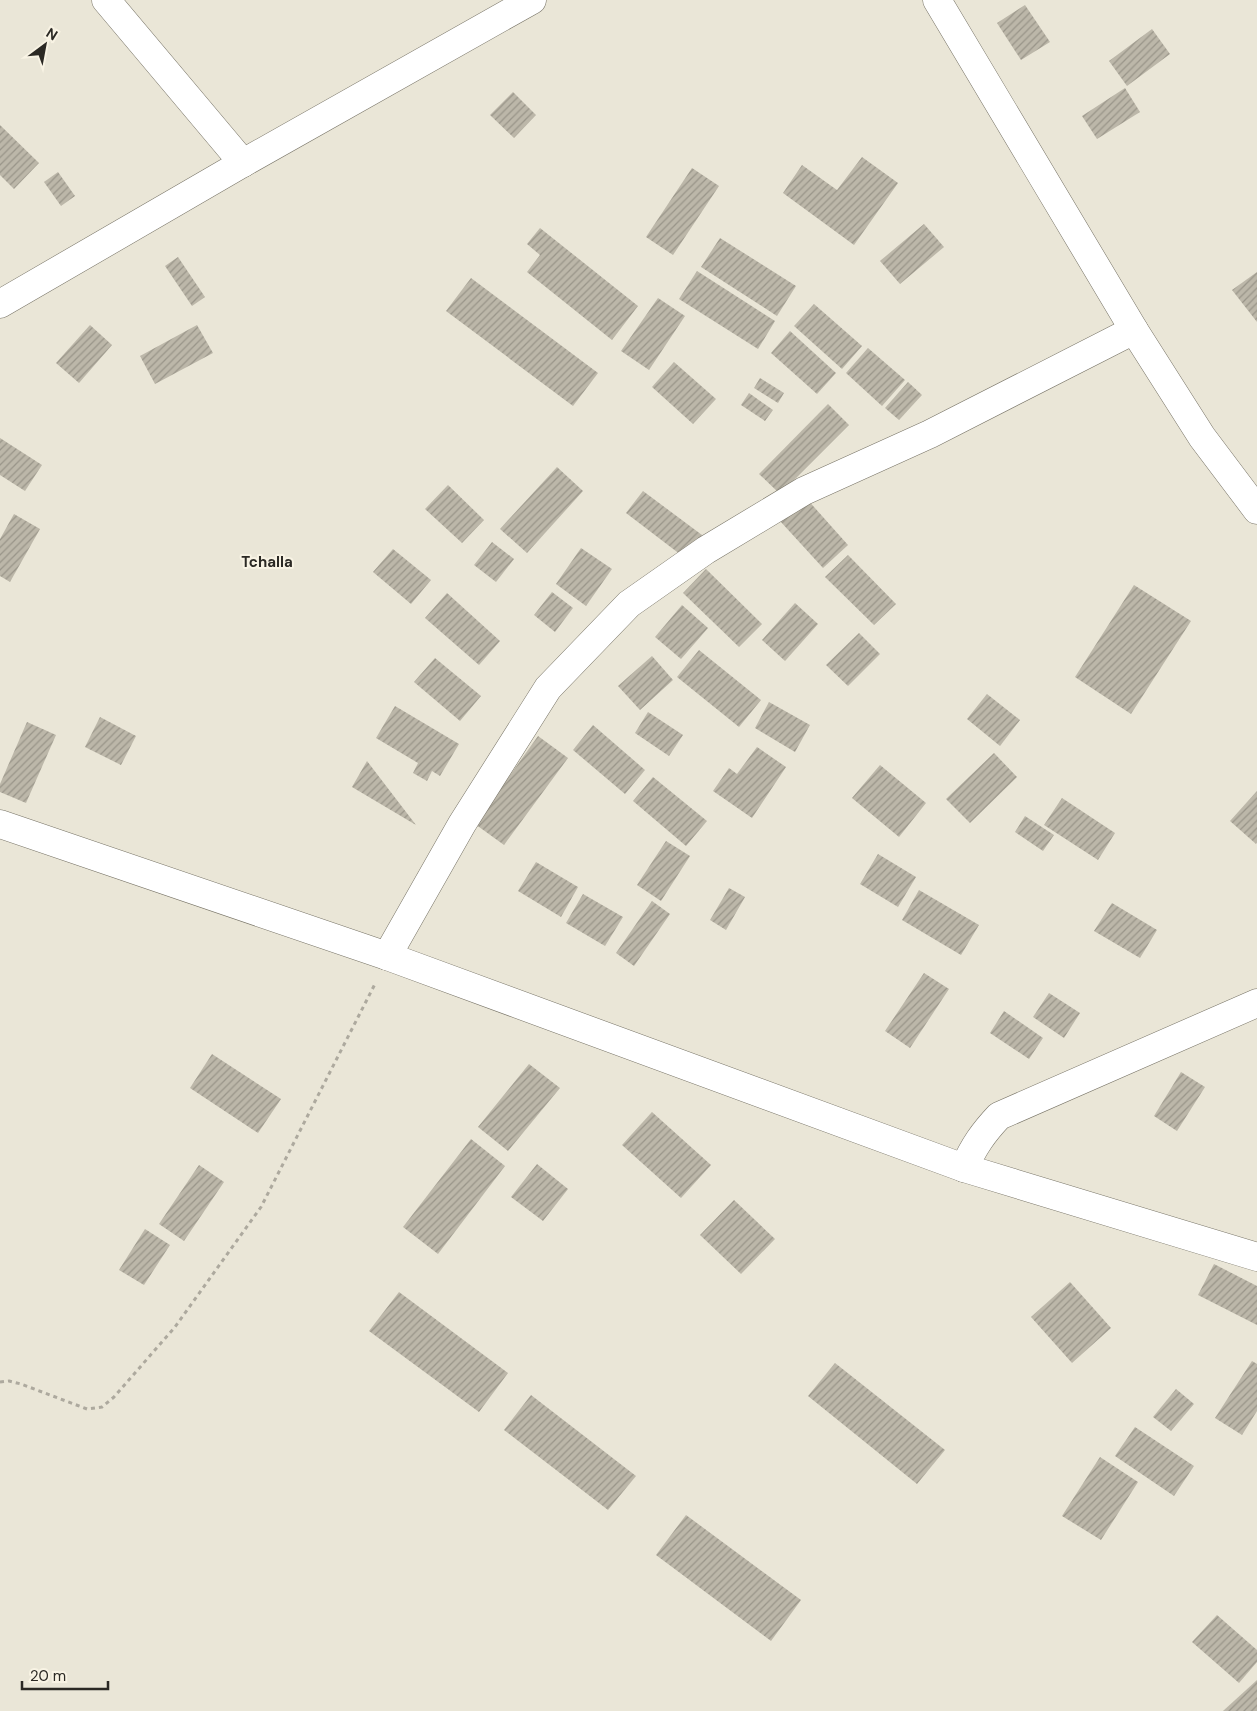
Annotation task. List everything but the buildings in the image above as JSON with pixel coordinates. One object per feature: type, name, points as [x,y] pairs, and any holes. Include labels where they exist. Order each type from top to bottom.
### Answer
[{"type":"street","points":[[106,0],[243,162]]},
{"type":"street","points":[[0,304],[243,162],[532,0]]},
{"type":"street","points":[[937,0],[1134,330],[1202,437],[1257,510]]},
{"type":"street","points":[[387,956],[462,824],[548,688],[629,604],[706,550],[804,492],[930,434],[1134,330]]},
{"type":"street","points":[[0,824],[387,956],[964,1168],[1257,1257]]},
{"type":"street","points":[[964,1168],[973,1148],[984,1132],[1000,1116],[1257,1003]]},
{"type":"path","points":[[0,1382],[9,1380],[88,1409],[102,1407],[114,1397],[175,1327],[261,1207],[336,1058],[363,1009],[387,956]]},
{"type":"district","name":"Tchalla","points":[[267,562]]}]
